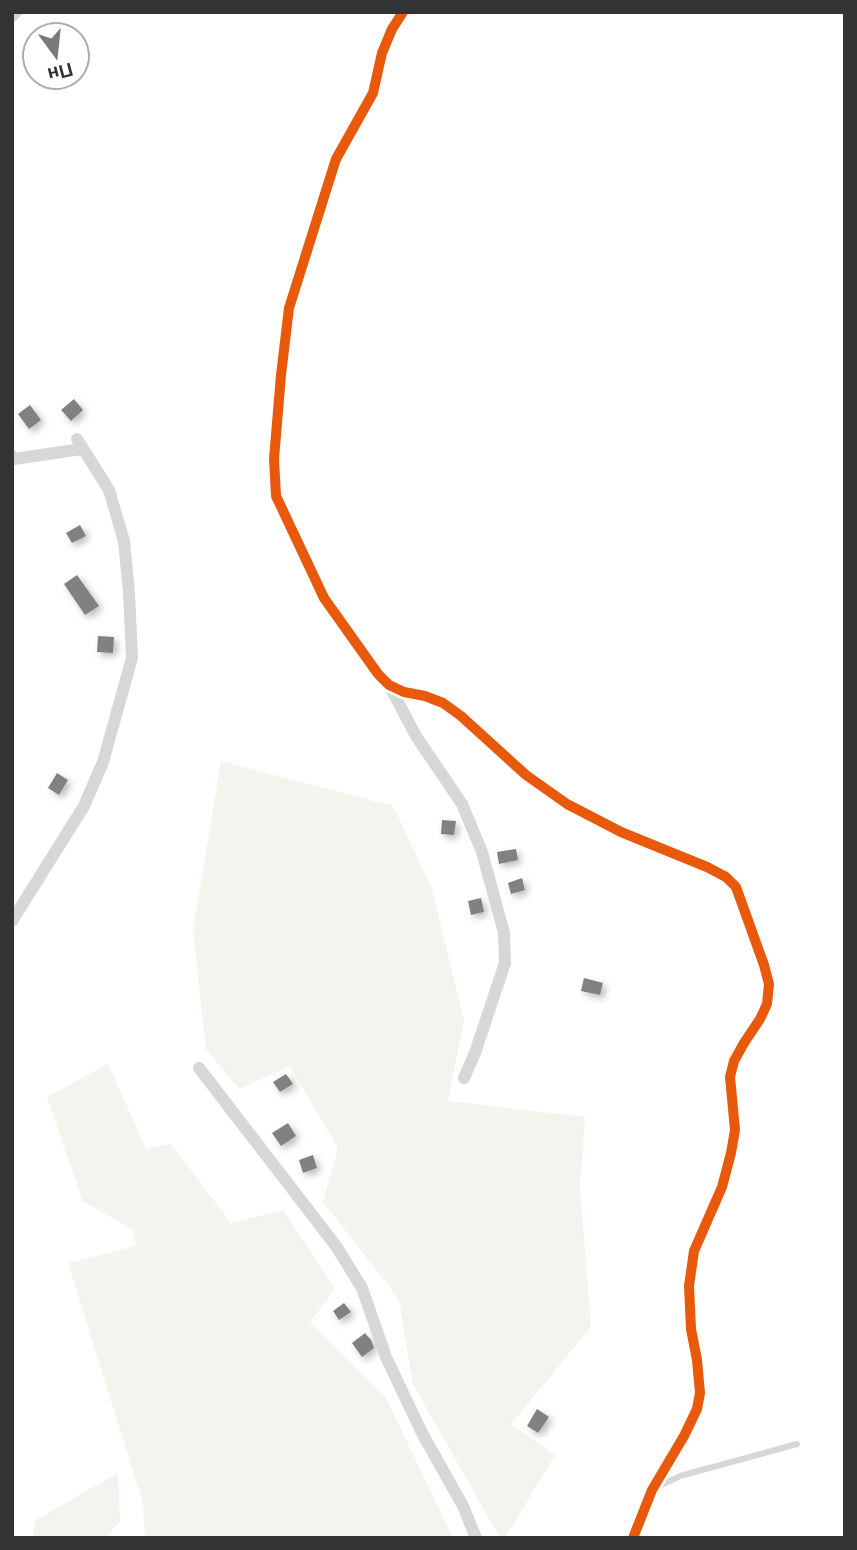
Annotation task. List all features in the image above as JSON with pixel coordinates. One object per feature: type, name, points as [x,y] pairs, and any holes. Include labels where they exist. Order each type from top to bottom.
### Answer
[{"type":"street","points":[[12,16],[16,12]]},
{"type":"street","points":[[403,12],[392,29],[383,53],[373,93],[336,159],[289,308],[274,459],[276,496],[324,598],[377,674],[389,685],[404,692],[443,703],[526,775],[567,804],[621,832],[726,877],[736,887],[769,984],[767,1004],[739,1052],[730,1077],[735,1130],[729,1161],[722,1187],[694,1251],[689,1286],[691,1329],[700,1393],[697,1409],[652,1490],[633,1538]]},
{"type":"street","points":[[12,456],[14,459],[79,444],[109,490],[124,541],[132,659],[103,762],[84,806],[12,921]]},
{"type":"street","points":[[389,685],[416,736],[462,804],[482,852],[504,933],[505,963],[464,1078]]},
{"type":"street","points":[[200,1068],[336,1246],[362,1288],[386,1357],[422,1433],[463,1506],[476,1538]]},
{"type":"lane","points":[[652,1490],[680,1476],[797,1444]]},
{"type":"shaded area","points":[[221,761],[393,806],[432,889],[464,1020],[448,1101],[585,1117],[580,1187],[591,1327],[511,1424],[555,1455],[505,1538],[500,1538],[413,1384],[399,1299],[323,1202],[338,1148],[290,1066],[239,1089],[206,1049],[193,930]]},
{"type":"shaded area","points":[[108,1064],[146,1149],[171,1144],[231,1223],[283,1210],[335,1289],[310,1322],[386,1398],[453,1538],[145,1538],[143,1503],[68,1263],[136,1246],[133,1230],[83,1201],[47,1097]]},
{"type":"shaded area","points":[[118,1473],[120,1521],[106,1538],[32,1538],[36,1520]]},
{"type":"building","points":[[74,399],[83,410],[71,421],[61,410]]},
{"type":"building","points":[[30,405],[41,420],[29,429],[18,414]]},
{"type":"building","points":[[80,525],[86,536],[72,543],[66,533]]},
{"type":"building","points":[[77,575],[99,606],[85,615],[64,584]]},
{"type":"building","points":[[98,636],[114,637],[113,653],[97,652]]},
{"type":"building","points":[[57,773],[68,780],[59,795],[48,788]]},
{"type":"building","points":[[442,820],[456,821],[454,835],[441,834]]},
{"type":"building","points":[[516,849],[518,860],[499,864],[497,852]]},
{"type":"building","points":[[522,878],[525,890],[511,894],[508,883]]},
{"type":"building","points":[[481,898],[484,912],[471,915],[468,901]]},
{"type":"building","points":[[584,978],[603,983],[600,995],[581,991]]},
{"type":"building","points":[[286,1074],[293,1084],[280,1092],[273,1082]]},
{"type":"building","points":[[288,1123],[296,1136],[281,1146],[272,1133]]},
{"type":"building","points":[[313,1155],[317,1168],[303,1173],[299,1160]]},
{"type":"building","points":[[344,1303],[351,1312],[339,1320],[333,1311]]},
{"type":"building","points":[[365,1333],[374,1348],[362,1357],[352,1343]]},
{"type":"building","points":[[537,1409],[549,1417],[538,1433],[527,1426]]},
{"type":"cycle path","points":[[403,12],[382,53],[373,93],[336,159],[289,308],[274,459],[276,496],[324,598],[378,674],[389,685],[443,703],[526,775],[567,804],[621,832],[726,877],[736,887],[769,984],[767,1004],[734,1061],[730,1077],[735,1130],[731,1153],[722,1187],[694,1251],[689,1286],[691,1329],[700,1393],[697,1409],[652,1490],[633,1538]]}]
